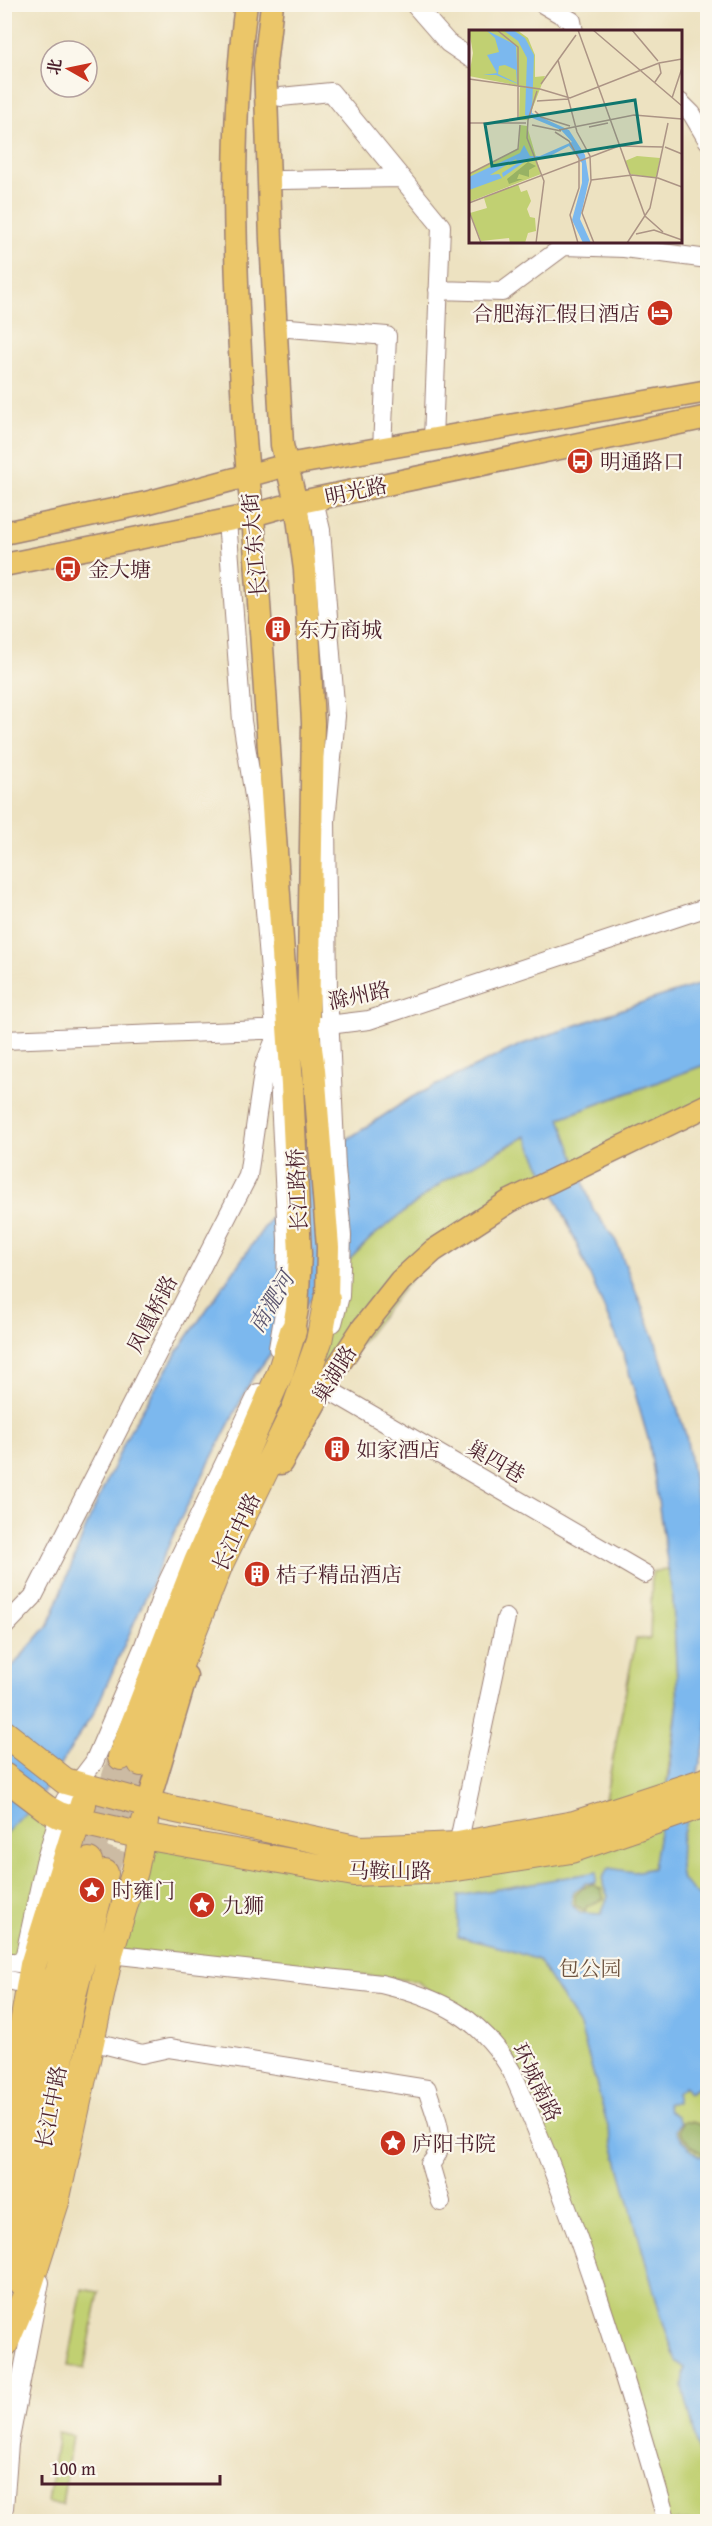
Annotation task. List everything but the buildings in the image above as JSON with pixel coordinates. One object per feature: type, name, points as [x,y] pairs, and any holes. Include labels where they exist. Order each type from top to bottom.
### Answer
[{"type":"highway","name":"长江中路","points":[[293,1331],[280,1373],[197,1562],[131,1760],[220,1564],[294,1411],[334,1298]]},
{"type":"highway","points":[[4,1734],[77,1784],[22,1975],[4,2136]]},
{"type":"highway","name":"马鞍山路","points":[[4,1776],[37,1801],[68,1818],[143,1836],[354,1873],[450,1869],[571,1850],[706,1786]]},
{"type":"highway","name":"马鞍山路","points":[[77,1784],[147,1804],[360,1850],[458,1845],[651,1811]]},
{"type":"highway","points":[[4,2344],[28,2290],[56,2202],[110,1954],[135,1871],[147,1804]]},
{"type":"highway","name":"长江中路","points":[[4,2241],[47,2013],[97,1867],[4,2344]]},
{"type":"main road","name":"长江东大街","points":[[246,4],[239,56],[234,244],[247,475],[253,515],[300,1033],[323,1070]]},
{"type":"main road","name":"长江东大街","points":[[272,4],[265,65],[282,445],[287,465],[305,502],[305,570],[313,723],[300,1033],[286,1081]]},
{"type":"main road","name":"明光路","points":[[4,533],[146,503],[287,465],[708,391]]},
{"type":"main road","name":"明光路","points":[[4,565],[253,515],[708,417]]},
{"type":"main road","name":"长江路桥","points":[[323,1070],[328,1247],[334,1298]]},
{"type":"main road","name":"长江路桥","points":[[286,1081],[300,1254],[297,1309],[293,1331]]},
{"type":"main road","name":"巢湖路","points":[[147,1804],[208,1610],[245,1526],[290,1441],[362,1329],[418,1264],[433,1251],[501,1206],[708,1105]]},
{"type":"street","points":[[414,4],[448,43],[469,57]]},
{"type":"street","points":[[543,4],[572,21],[574,30]]},
{"type":"street","points":[[280,97],[332,92],[441,226],[433,440]]},
{"type":"street","points":[[686,108],[708,126]]},
{"type":"street","points":[[686,108],[708,141]]},
{"type":"street","points":[[281,180],[402,178]]},
{"type":"street","points":[[438,290],[502,292],[564,246],[624,248],[708,259]]},
{"type":"street","points":[[289,328],[387,336],[382,449]]},
{"type":"street","points":[[227,520],[242,721],[257,815],[300,1033]]},
{"type":"street","name":"滁州路","points":[[4,1040],[300,1033],[369,1020],[708,907]]},
{"type":"street","name":"滁州路","points":[[4,1050],[371,1030],[708,918]]},
{"type":"street","name":"凤凰桥路","points":[[4,1627],[33,1597],[248,1176],[264,1066],[300,1033]]},
{"type":"street","points":[[77,1784],[94,1762],[165,1587],[276,1356],[286,1301],[286,1081]]},
{"type":"street","points":[[253,1495],[290,1441],[328,1340],[334,1298]]},
{"type":"street","name":"巢四巷","points":[[324,1387],[645,1574]]},
{"type":"street","points":[[458,1845],[506,1618]]},
{"type":"street","name":"环城南路","points":[[110,1954],[381,1984],[444,2004],[478,2028],[502,2055],[512,2072],[548,2158],[623,2369],[667,2522]]},
{"type":"street","points":[[4,1961],[22,1975],[4,2065]]},
{"type":"street","points":[[91,2041],[142,2054],[169,2048],[427,2089],[441,2135],[437,2157],[429,2164],[441,2202]]},
{"type":"street","points":[[4,2508],[9,2444],[56,2202]]},
{"type":"green space","points":[[707,1064],[707,1105],[433,1251],[292,1431],[341,1268],[372,1237],[444,1181],[560,1118]]},
{"type":"green space","points":[[668,1569],[673,1600],[678,1702],[665,1794],[602,1815],[636,1638],[650,1639],[652,1572]]},
{"type":"green space","points":[[5,1777],[59,1815],[23,1965],[5,1961]]},
{"type":"green space","name":"包公园","points":[[707,1803],[707,2521],[665,2521],[552,2162],[489,2030],[416,1981],[111,1950],[143,1836],[354,1873]]},
{"type":"green space","points":[[592,1884],[601,1889],[604,1899],[587,1906],[585,1911],[575,1905],[575,1895],[584,1887]]},
{"type":"green space","points":[[682,2122],[697,2124],[704,2130],[707,2156],[691,2147],[679,2130]]},
{"type":"green space","points":[[82,2289],[99,2292],[84,2369],[68,2366]]},
{"type":"green space","points":[[58,2432],[72,2435],[62,2505],[48,2503]]},
{"type":"water","name":"南淝河","points":[[707,982],[707,1064],[560,1118],[593,1209],[616,1241],[655,1340],[686,1435],[707,1560],[707,1735],[681,1842],[680,1869],[682,1880],[707,1904],[707,2082],[689,2093],[684,2087],[677,2093],[677,2103],[667,2103],[669,2111],[677,2116],[680,2123],[676,2130],[690,2150],[707,2159],[707,2476],[703,2470],[683,2387],[685,2368],[676,2361],[659,2310],[580,2026],[538,1960],[503,1948],[458,1937],[458,1896],[597,1872],[596,1883],[586,1883],[573,1893],[571,1903],[580,1913],[601,1914],[608,1896],[603,1879],[609,1868],[634,1872],[653,1868],[671,1762],[678,1702],[673,1600],[649,1442],[624,1355],[566,1219],[526,1136],[444,1181],[372,1237],[311,1298],[252,1379],[179,1522],[95,1711],[37,1801],[5,1834],[5,1675],[49,1624],[88,1522],[130,1430],[177,1352],[270,1219],[320,1157],[412,1097],[520,1045]]},
{"type":"tunnel","points":[[89,1861],[121,1757]]},
{"type":"tunnel","points":[[105,1873],[141,1763]]},
{"type":"place","name":"合肥海汇假日酒店","points":[[660,313]]},
{"type":"place","name":"明通路口","points":[[580,461]]},
{"type":"place","name":"金大塘","points":[[68,569]]},
{"type":"place","name":"东方商城","points":[[278,629]]},
{"type":"place","name":"如家酒店","points":[[337,1449]]},
{"type":"place","name":"桔子精品酒店","points":[[257,1574]]},
{"type":"place","name":"时雍门","points":[[92,1890]]},
{"type":"place","name":"九狮","points":[[202,1905]]},
{"type":"place","name":"庐阳书院","points":[[393,2143]]}]
